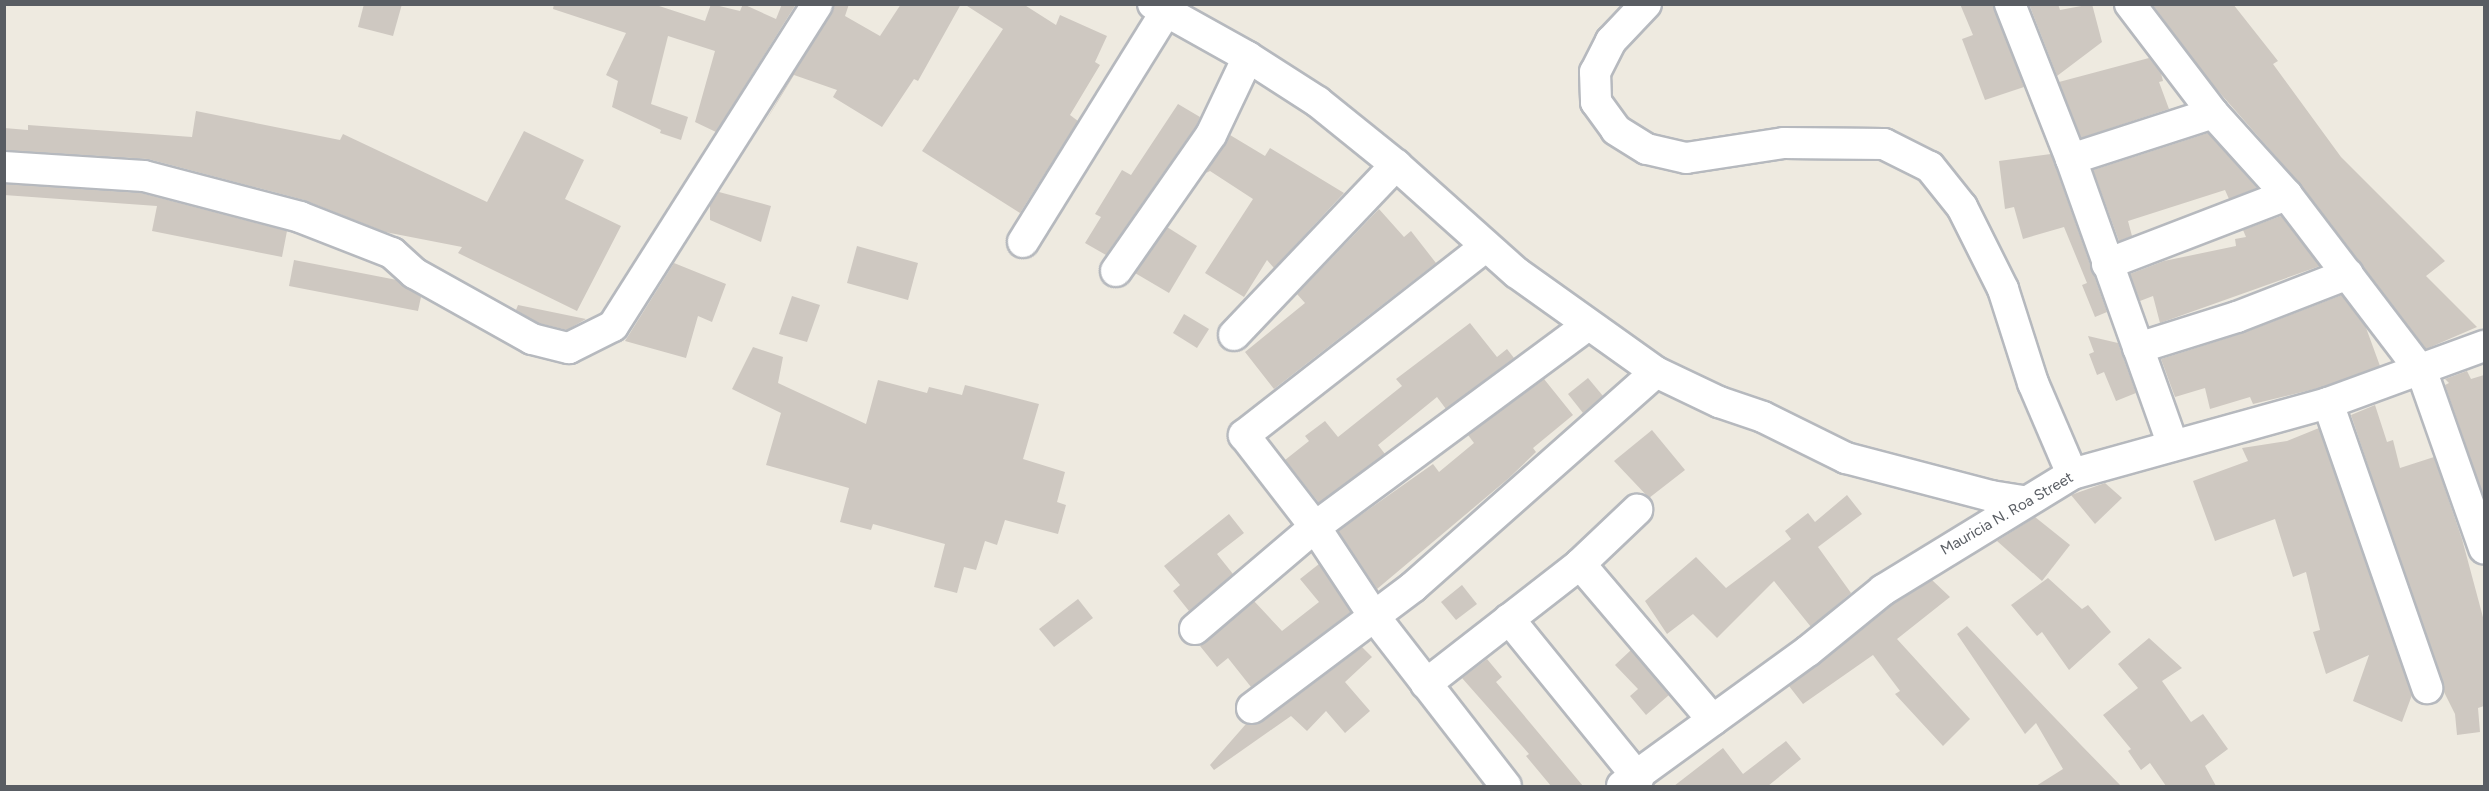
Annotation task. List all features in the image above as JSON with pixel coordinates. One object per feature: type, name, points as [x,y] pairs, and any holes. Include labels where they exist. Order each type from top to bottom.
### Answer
[{"type":"street","points":[[4,167],[144,176],[300,217],[392,253],[414,273],[532,339],[569,348],[613,326],[817,4]]},
{"type":"street","points":[[1646,4],[1611,41],[1595,72],[1596,102],[1616,130],[1647,149],[1686,158],[1784,143],[1884,144],[1930,167],[1962,207],[2003,289],[2033,383],[2072,474]]},
{"type":"street","points":[[2010,4],[2071,159],[2173,446]]},
{"type":"street","points":[[2130,4],[2213,113],[2287,195],[2422,372],[2484,548]]},
{"type":"street","points":[[1023,242],[1160,7],[1248,57],[1318,102],[1396,165],[1485,247],[1587,326],[1656,372],[1719,402],[1763,417],[1846,458],[1991,496],[2024,501]]},
{"type":"street","points":[[1116,272],[1211,135],[1248,57]]},
{"type":"street","points":[[2071,159],[2213,113]]},
{"type":"street","points":[[1234,335],[1396,165]]},
{"type":"street","points":[[2107,264],[2287,195]]},
{"type":"street","points":[[1485,247],[1244,435],[1315,527],[1374,616],[1506,786]]},
{"type":"street","points":[[2138,348],[2237,317],[2348,274]]},
{"type":"street","points":[[1196,628],[1315,527],[1587,326]]},
{"type":"street","name":"Mauricia N. Roa Street","points":[[1630,782],[1883,590],[2024,501],[2072,474],[2328,403],[2422,372],[2484,346]]},
{"type":"street","points":[[1252,708],[1413,586],[1656,372]]},
{"type":"street","points":[[2328,403],[2427,688]]},
{"type":"street","points":[[1426,684],[1580,564],[1637,510]]},
{"type":"street","points":[[1580,564],[1713,720]]},
{"type":"street","points":[[1509,619],[1630,782]]},
{"type":"building","points":[[364,4],[402,4],[393,36],[358,27]]},
{"type":"building","points":[[554,4],[653,4],[705,21],[711,4],[740,11],[743,4],[776,19],[782,4],[796,4],[716,132],[695,122],[715,51],[668,36],[651,104],[688,117],[681,140],[660,133],[661,130],[612,107],[618,81],[606,75],[626,33],[553,9]]},
{"type":"building","points":[[834,4],[849,4],[845,16],[880,36],[901,4],[961,4],[918,81],[914,79],[882,127],[833,97],[837,90],[794,75],[764,124]]},
{"type":"building","points":[[964,4],[1023,4],[1056,25],[1060,15],[1107,36],[1095,62],[1100,65],[1070,115],[1078,121],[1020,213],[922,151],[1003,29]]},
{"type":"building","points":[[1960,4],[1993,4],[2024,87],[1985,100],[1962,39],[1973,35]]},
{"type":"building","points":[[2029,4],[2058,4],[2060,10],[2092,4],[2102,42],[2057,76]]},
{"type":"building","points":[[2152,4],[2233,4],[2278,61],[2273,64],[2341,157],[2445,261],[2426,276],[2477,327],[2426,349],[2301,185],[2212,84]]},
{"type":"building","points":[[2149,58],[2161,73],[2163,81],[2159,82],[2169,109],[2081,138],[2059,82]]},
{"type":"building","points":[[1178,104],[1200,117],[1196,126],[1106,255],[1085,243],[1101,217],[1095,214],[1122,170],[1131,175]]},
{"type":"building","points":[[196,111],[340,140],[343,134],[487,202],[524,131],[584,160],[565,199],[621,226],[577,311],[458,253],[462,247],[385,232],[304,200],[148,159],[4,150],[4,128],[28,130],[28,125],[192,137]]},
{"type":"building","points":[[2208,133],[2257,188],[2229,199],[2225,190],[2128,221],[2132,236],[2119,241],[2093,170]]},
{"type":"building","points":[[1230,135],[1265,156],[1270,148],[1344,193],[1274,268],[1267,260],[1244,297],[1205,273],[1253,199],[1210,171],[1206,173]]},
{"type":"building","points":[[2051,154],[2107,312],[2095,317],[2082,285],[2087,283],[2064,227],[2023,239],[2014,207],[2005,209],[1999,161]]},
{"type":"building","points":[[4,184],[141,193],[287,231],[282,257],[152,231],[157,206],[4,195]]},
{"type":"building","points":[[719,192],[771,206],[761,242],[710,220],[710,205]]},
{"type":"building","points":[[1379,209],[1404,237],[1411,231],[1436,263],[1274,389],[1245,352],[1305,303],[1297,294]]},
{"type":"building","points":[[2281,216],[2320,266],[2160,323],[2153,296],[2140,301],[2130,274],[2164,261],[2236,246],[2235,239],[2246,237],[2243,230]]},
{"type":"building","points":[[1167,227],[1197,246],[1169,293],[1135,273]]},
{"type":"building","points":[[857,246],[918,263],[908,300],[847,283]]},
{"type":"building","points":[[294,260],[397,280],[421,297],[418,311],[289,286]]},
{"type":"building","points":[[674,263],[726,284],[712,322],[698,316],[686,358],[625,341]]},
{"type":"building","points":[[2342,295],[2365,325],[2380,366],[2323,387],[2253,404],[2250,397],[2210,409],[2205,388],[2175,397],[2161,359],[2243,333]]},
{"type":"building","points":[[792,296],[820,305],[807,342],[779,334]]},
{"type":"building","points":[[518,305],[586,319],[567,330],[538,323],[516,310]]},
{"type":"building","points":[[1184,314],[1209,329],[1197,348],[1173,333]]},
{"type":"building","points":[[1470,323],[1497,357],[1507,349],[1514,358],[1446,409],[1437,397],[1378,445],[1385,454],[1319,503],[1285,460],[1309,441],[1305,436],[1325,421],[1338,437],[1402,386],[1396,379]]},
{"type":"building","points":[[2088,336],[2118,343],[2136,393],[2116,401],[2104,372],[2097,375],[2089,354],[2094,352]]},
{"type":"building","points":[[753,347],[783,357],[778,383],[866,424],[878,380],[927,393],[929,387],[962,395],[965,385],[1039,404],[1023,459],[1065,472],[1057,502],[1066,505],[1058,534],[1005,520],[997,545],[985,541],[976,570],[964,567],[957,593],[934,587],[945,544],[873,524],[871,530],[840,522],[849,488],[766,465],[781,413],[732,389]]},
{"type":"building","points":[[2467,371],[2471,379],[2484,375],[2484,498],[2445,385],[2449,383],[2445,379]]},
{"type":"building","points":[[1588,378],[1603,396],[1583,413],[1568,394]]},
{"type":"building","points":[[1544,379],[1573,415],[1533,448],[1536,452],[1509,478],[1377,589],[1338,531],[1433,464],[1439,472],[1474,443],[1468,435]]},
{"type":"building","points":[[2375,405],[2387,442],[2393,440],[2400,468],[2434,457],[2462,539],[2484,621],[2484,706],[2478,708],[2480,732],[2457,735],[2455,714],[2444,692],[2351,415]]},
{"type":"building","points":[[2319,428],[2412,695],[2402,722],[2353,701],[2369,655],[2326,674],[2313,632],[2320,630],[2306,572],[2293,577],[2275,519],[2215,541],[2193,481],[2248,461],[2242,448],[2287,441]]},
{"type":"building","points":[[1652,430],[1685,470],[1649,498],[1614,461]]},
{"type":"building","points":[[2105,483],[2122,498],[2095,524],[2071,495]]},
{"type":"building","points":[[1847,495],[1862,514],[1818,547],[1851,593],[1811,627],[1774,581],[1717,638],[1693,614],[1667,634],[1645,601],[1696,557],[1726,588],[1791,539],[1785,531],[1808,513],[1815,522]]},
{"type":"building","points":[[1229,514],[1244,533],[1217,554],[1233,574],[1189,611],[1173,591],[1180,585],[1164,566]]},
{"type":"building","points":[[2035,517],[2070,545],[2042,581],[1997,541]]},
{"type":"building","points":[[1319,564],[1351,612],[1251,687],[1228,658],[1217,667],[1200,646],[1254,601],[1282,631],[1319,602],[1300,579]]},
{"type":"building","points":[[2048,578],[2082,609],[2088,605],[2111,632],[2069,670],[2042,632],[2037,636],[2011,605]]},
{"type":"building","points":[[1932,580],[1950,597],[1897,639],[1970,719],[1943,746],[1895,694],[1900,691],[1873,655],[1803,704],[1789,686],[1893,604]]},
{"type":"building","points":[[1462,585],[1477,604],[1456,620],[1441,602]]},
{"type":"building","points":[[1078,599],[1093,618],[1054,647],[1039,629]]},
{"type":"building","points":[[1967,626],[2121,786],[2036,786],[2063,769],[2036,723],[2025,734],[1957,634]]},
{"type":"building","points":[[2149,638],[2182,668],[2162,681],[2191,722],[2203,714],[2228,749],[2205,766],[2216,786],[2166,786],[2150,763],[2141,770],[2128,751],[2131,749],[2103,715],[2138,688],[2118,664]]},
{"type":"building","points":[[1362,647],[1372,657],[1345,682],[1370,711],[1345,733],[1326,711],[1307,731],[1291,716],[1214,770],[1210,765],[1246,724],[1262,722]]},
{"type":"building","points":[[1631,650],[1669,695],[1646,715],[1630,696],[1638,689],[1615,665]]},
{"type":"building","points":[[1487,659],[1502,677],[1496,682],[1583,786],[1551,786],[1526,756],[1529,754],[1462,678]]},
{"type":"building","points":[[1786,741],[1801,759],[1768,786],[1674,786],[1723,748],[1743,774]]}]
